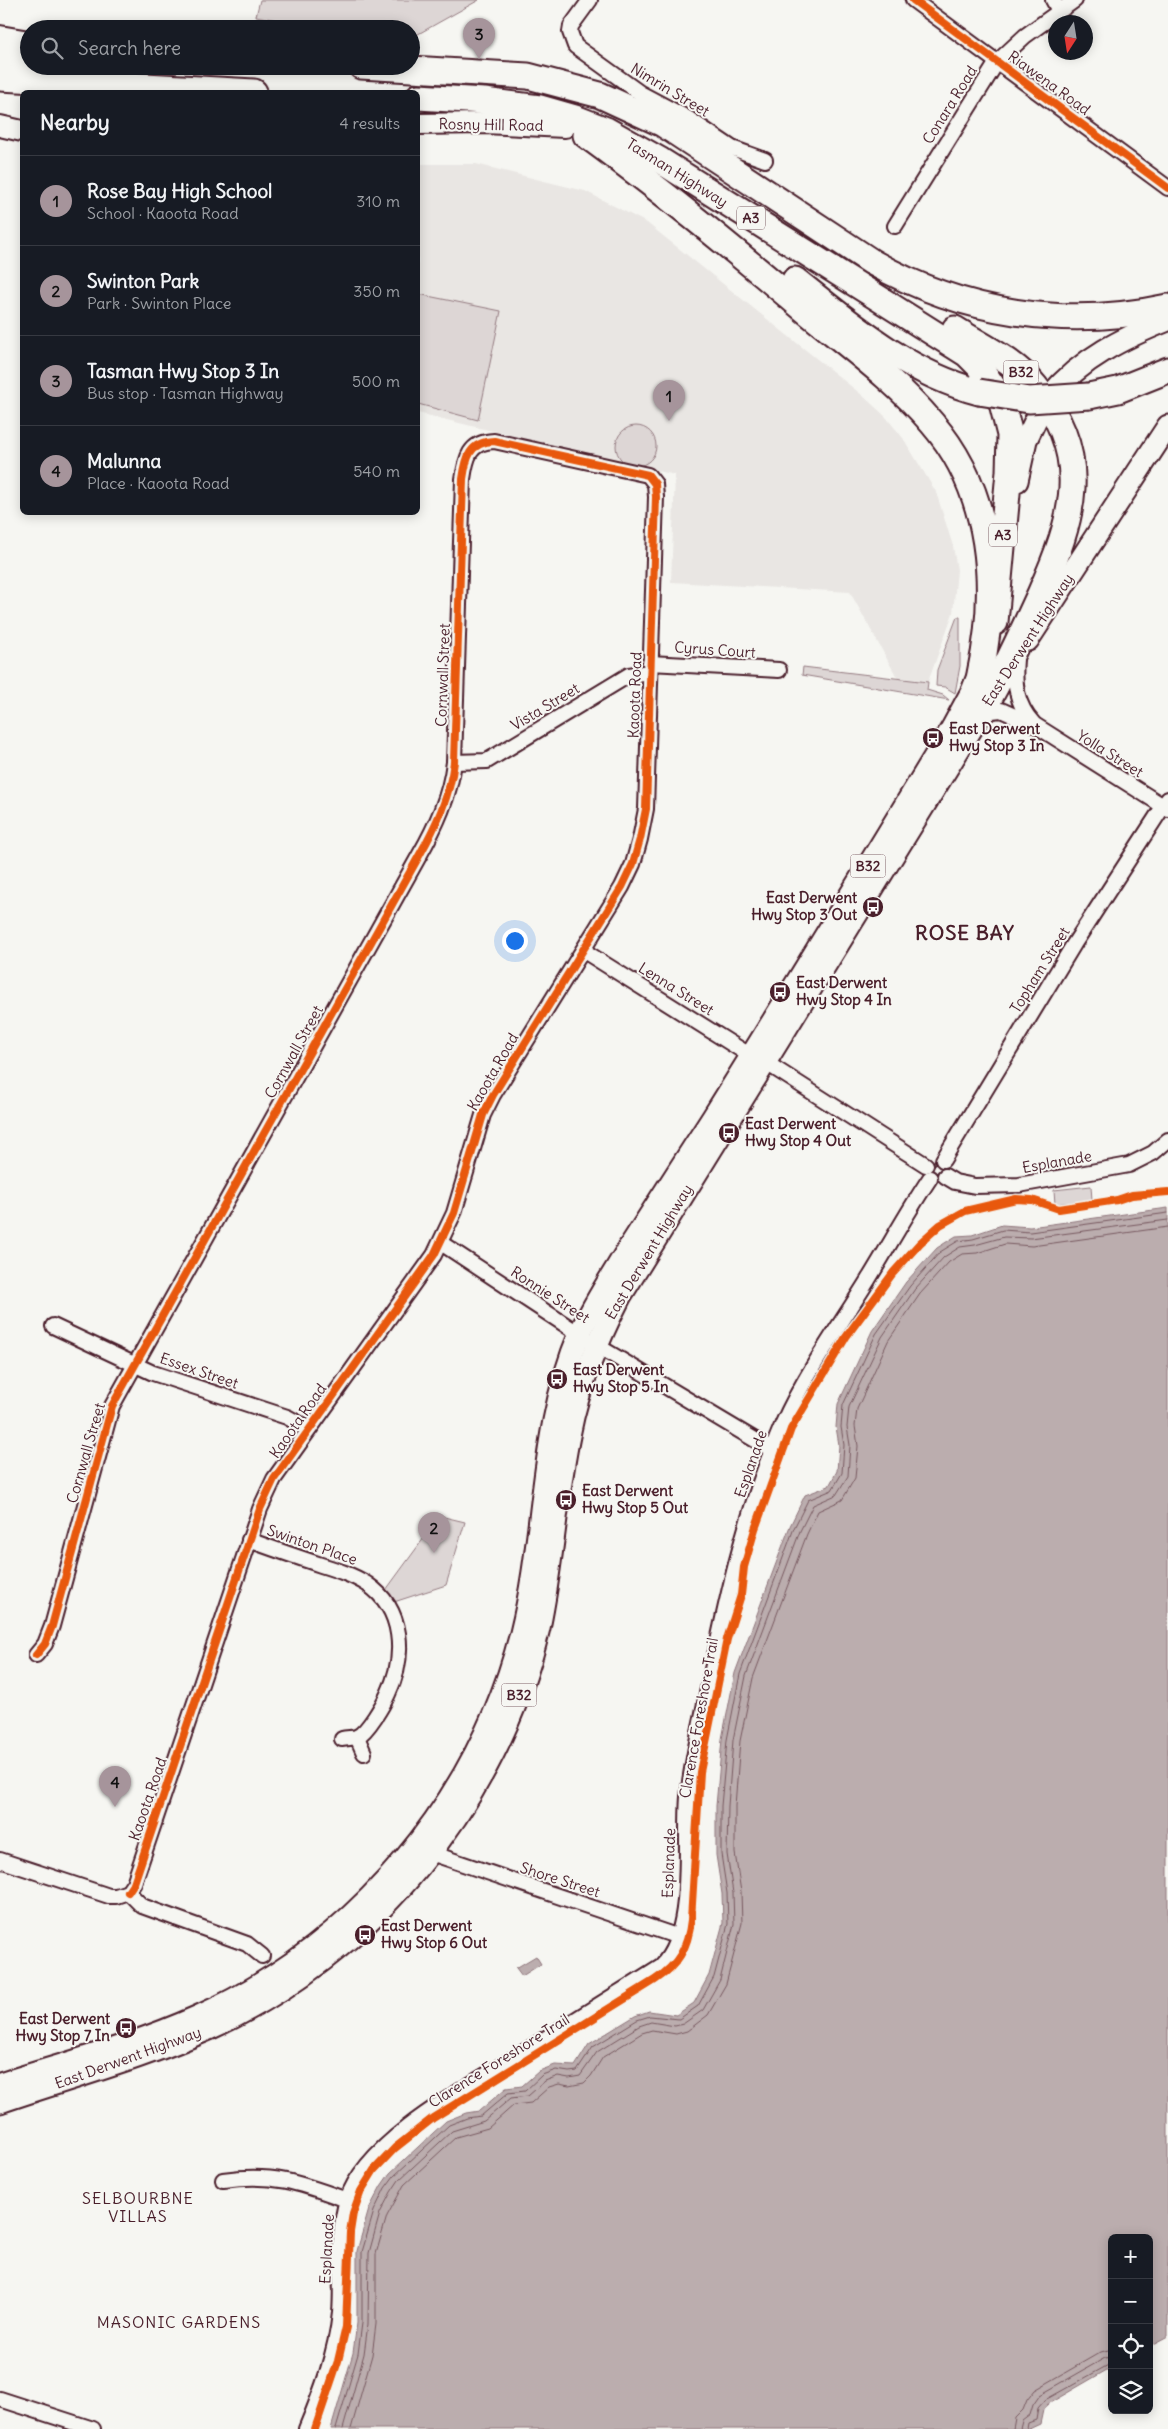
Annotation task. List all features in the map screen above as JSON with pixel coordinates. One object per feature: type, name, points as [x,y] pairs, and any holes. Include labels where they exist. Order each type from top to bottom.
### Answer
[{"type":"highway","points":[[0,54],[20,55]]},
{"type":"highway","name":"Tasman Highway","points":[[420,69],[528,76],[579,88],[631,108],[663,124],[872,262],[909,282],[954,300],[1016,313],[1057,318],[1112,317],[1168,307]]},
{"type":"highway","points":[[0,78],[218,90]]},
{"type":"highway","name":"Tasman Highway","points":[[420,97],[484,101],[540,108],[575,118],[606,130],[640,148],[967,354],[979,366],[1000,399],[1008,427],[1010,448],[995,622]]},
{"type":"highway","name":"Tasman Highway","points":[[420,108],[508,115],[575,131],[628,155],[657,174],[886,350],[940,380],[979,392],[1029,400],[1089,396],[1118,390],[1168,370]]},
{"type":"highway","points":[[575,131],[671,198],[877,370],[919,408],[943,437],[969,484],[978,506],[986,543],[990,603],[987,638],[980,674]]},
{"type":"highway","name":"Tasman Highway","points":[[739,174],[750,176],[875,254],[932,279],[979,293],[1025,302],[1070,307],[1115,306],[1168,298]]},
{"type":"highway","name":"B32","points":[[739,174],[747,186],[851,264],[994,353],[1022,373],[1035,385],[1062,426],[1071,455],[1074,482],[1066,531],[1028,621],[989,699]]},
{"type":"main road","points":[[0,36],[20,39]]},
{"type":"main road","name":"Rosny Hill Road","points":[[420,124],[484,123],[575,131]]},
{"type":"main road","points":[[0,126],[20,130]]},
{"type":"main road","name":"East Derwent Highway","points":[[758,1059],[948,736],[980,674],[995,622],[1008,563],[1016,488],[1022,454],[1031,427],[1046,401],[1075,369],[1124,339],[1168,320]]},
{"type":"main road","name":"East Derwent Highway","points":[[0,2102],[173,2044],[248,2009],[298,1978],[351,1937],[404,1885],[431,1853],[492,1756],[515,1705],[526,1674],[548,1584],[569,1432],[584,1379],[588,1339],[600,1294],[758,1059],[989,699],[1168,426]]},
{"type":"main road","name":"East Derwent Highway","points":[[0,2084],[172,2028],[208,2012],[256,1986],[299,1958],[336,1929],[382,1886],[423,1837],[468,1765],[486,1730],[510,1671],[521,1633],[531,1584],[547,1455],[563,1378],[588,1339]]},
{"type":"street","name":"Nimrin Street","points":[[590,0],[570,32],[575,46],[640,93],[689,119],[732,148],[765,160]]},
{"type":"street","name":"Riawena Road","points":[[913,0],[1168,188]]},
{"type":"street","name":"Conara Road","points":[[895,226],[997,62],[1056,6],[1076,0]]},
{"type":"street","name":"Kaoota Road","points":[[128,1892],[134,1883],[260,1508],[274,1479],[440,1243],[454,1214],[483,1115],[493,1095],[622,887],[633,864],[640,839],[646,809],[656,512],[654,480],[644,474],[494,441],[480,443]]},
{"type":"street","name":"Cornwall Street","points":[[36,1655],[45,1644],[52,1626],[107,1420],[135,1364],[434,829],[451,784],[454,762],[463,479],[466,461],[472,450],[480,443]]},
{"type":"street","name":"Yolla Street","points":[[1016,658],[1015,682],[1018,700],[1035,726]]},
{"type":"street","name":"Cyrus Court","points":[[650,667],[779,670]]},
{"type":"street","name":"Vista Street","points":[[454,762],[487,760],[629,675],[650,667]]},
{"type":"street","name":"Yolla Street","points":[[973,725],[986,714],[997,710],[1007,712],[1035,726],[1166,805]]},
{"type":"street","name":"Topham Street","points":[[943,1160],[1074,944],[1166,805]]},
{"type":"street","name":"Lenna Street","points":[[584,951],[758,1059],[928,1171]]},
{"type":"street","name":"Esplanade","points":[[946,1176],[956,1182],[975,1186],[1019,1185],[1129,1165],[1153,1153],[1168,1140]]},
{"type":"street","points":[[935,1158],[943,1160],[947,1166],[946,1176],[936,1180],[928,1171],[935,1158]]},
{"type":"street","name":"Esplanade","points":[[306,2429],[331,2357],[338,2328],[342,2223],[348,2200],[366,2168],[399,2135],[470,2086],[662,1966],[673,1953],[679,1937],[684,1906],[688,1796],[694,1756],[724,1608],[740,1548],[772,1450],[784,1421],[823,1350],[928,1171]]},
{"type":"street","name":"Ronnie Street","points":[[440,1243],[588,1339],[772,1450]]},
{"type":"street","name":"Essex Street","points":[[53,1326],[176,1382],[287,1417],[309,1429]]},
{"type":"street","name":"Swinton Place","points":[[249,1540],[353,1576],[375,1590],[390,1610],[399,1633],[400,1656],[396,1672],[384,1703],[357,1736]]},
{"type":"street","points":[[342,1739],[357,1736],[364,1753]]},
{"type":"street","name":"Shore Street","points":[[431,1853],[679,1937]]},
{"type":"street","points":[[0,1860],[109,1896],[128,1892],[142,1906],[247,1944],[262,1956]]},
{"type":"street","points":[[223,2180],[242,2177],[279,2178],[348,2200]]},
{"type":"street","points":[[0,2399],[93,2429]]},
{"type":"shaded area","points":[[260,0],[479,0],[420,33],[420,20],[278,20],[256,16]]},
{"type":"shaded area","points":[[420,164],[476,164],[585,191],[647,223],[862,395],[885,416],[903,438],[936,492],[953,546],[957,570],[953,613],[928,682],[898,679],[850,592],[671,582],[675,475],[420,413]]},
{"type":"shaded area","points":[[420,294],[501,311],[478,420],[420,405]]},
{"type":"shaded area","points":[[636,426],[650,432],[656,446],[650,460],[636,466],[622,460],[616,446],[622,432]]},
{"type":"shaded area","points":[[957,617],[960,617],[960,666],[955,693],[945,687],[936,686],[937,670]]},
{"type":"shaded area","points":[[803,667],[928,682],[927,690],[943,695],[949,700],[802,675]]},
{"type":"shaded area","points":[[1091,1186],[1092,1200],[1055,1204],[1054,1190]]},
{"type":"shaded area","points":[[440,1516],[465,1522],[446,1585],[394,1602],[386,1590]]},
{"type":"water","points":[[1168,1208],[1168,2336],[1153,2344],[1153,2234],[1108,2234],[1108,2369],[1048,2404],[1043,2410],[1040,2424],[1029,2429],[331,2429],[353,2353],[357,2323],[357,2251],[369,2209],[390,2173],[446,2121],[466,2113],[479,2111],[506,2088],[522,2086],[539,2071],[555,2065],[575,2066],[589,2044],[635,2016],[649,2011],[676,2015],[694,2003],[709,1975],[723,1923],[722,1894],[716,1855],[716,1806],[722,1739],[735,1673],[790,1526],[805,1495],[829,1486],[837,1471],[839,1445],[836,1427],[838,1404],[872,1331],[906,1282],[937,1248],[956,1236],[972,1235],[1002,1225],[1030,1227]]},
{"type":"water","points":[[536,1956],[541,1964],[522,1976],[516,1968]]},
{"type":"cycle path","points":[[913,0],[1168,188]]},
{"type":"cycle path","points":[[36,1655],[45,1644],[52,1626],[112,1406],[425,845],[446,799],[454,762],[463,479],[470,452],[479,444],[494,441],[648,475],[655,484],[656,497],[646,809],[633,864],[622,887],[493,1095],[483,1115],[454,1213],[434,1255],[274,1479],[260,1509],[134,1883],[128,1892]]},
{"type":"cycle path","name":"Clarence Foreshore Trail","points":[[315,2429],[338,2361],[346,2327],[350,2232],[353,2213],[361,2191],[374,2170],[395,2148],[433,2118],[655,1980],[676,1962],[684,1947],[690,1930],[691,1920],[700,1772],[727,1639],[741,1595],[744,1567],[755,1529],[791,1429],[846,1337],[893,1273],[920,1243],[940,1225],[965,1211],[1016,1199],[1032,1200],[1059,1209],[1117,1200],[1132,1195],[1168,1192]]},
{"type":"place","name":"Tasman Hwy Stop 3 In","points":[[479,59]]},
{"type":"place","name":"Rose Bay High School","points":[[669,421]]},
{"type":"place","name":"East Derwent Hwy Stop 3 In","points":[[933,738]]},
{"type":"place","name":"East Derwent Hwy Stop 3 Out","points":[[873,907]]},
{"type":"place","name":"East Derwent Hwy Stop 4 In","points":[[780,992]]},
{"type":"place","name":"East Derwent Hwy Stop 4 Out","points":[[729,1133]]},
{"type":"place","name":"East Derwent Hwy Stop 5 In","points":[[557,1379]]},
{"type":"place","name":"East Derwent Hwy Stop 5 Out","points":[[566,1500]]},
{"type":"place","name":"Swinton Park","points":[[434,1553]]},
{"type":"place","name":"Malunna","points":[[115,1807]]},
{"type":"place","name":"East Derwent Hwy Stop 6 Out","points":[[365,1935]]},
{"type":"place","name":"East Derwent Hwy Stop 7 In","points":[[126,2028]]},
{"type":"district","name":"ROSE BAY","points":[[965,933]]},
{"type":"district","name":"SELBOURBNE VILLAS","points":[[138,2207]]},
{"type":"district","name":"MASONIC GARDENS","points":[[179,2322]]}]
